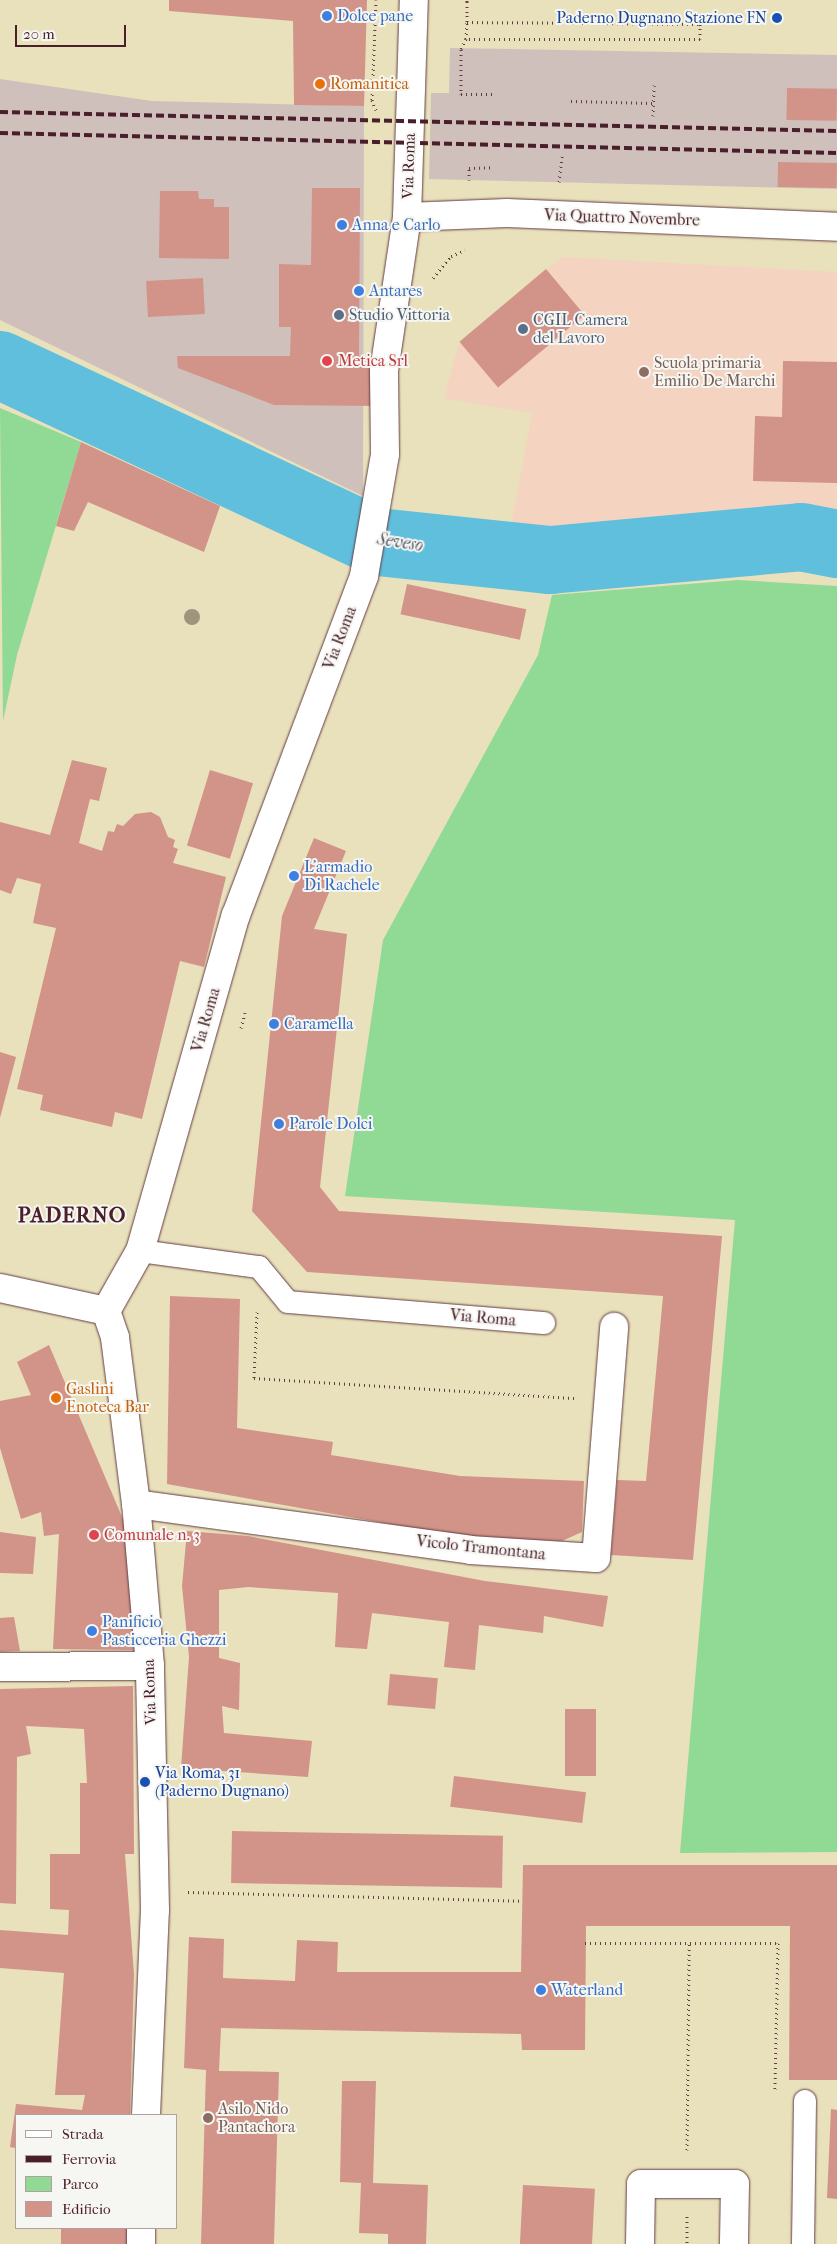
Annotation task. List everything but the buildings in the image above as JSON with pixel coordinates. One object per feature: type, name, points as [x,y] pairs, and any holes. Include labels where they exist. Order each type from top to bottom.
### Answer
[{"type":"street","name":"Via Roma","points":[[146,2114],[155,1910],[150,1666],[136,1504],[114,1337],[106,1311],[140,1252],[236,915],[364,576],[381,484],[384,371],[407,217],[414,0]]},
{"type":"street","name":"Via Quattro Novembre","points":[[407,217],[507,213],[837,227]]},
{"type":"street","points":[[0,1288],[106,1311]]},
{"type":"street","name":"Vicolo Tramontana","points":[[136,1504],[470,1550],[596,1558],[610,1401],[614,1327]]},
{"type":"street","points":[[0,1667],[150,1666]]},
{"type":"street","points":[[640,2244],[641,2184],[735,2184],[734,2244]]},
{"type":"street","points":[[140,2244],[141,2229]]},
{"type":"lane","points":[[140,1252],[259,1267]]},
{"type":"lane","name":"Via Roma","points":[[259,1267],[288,1302],[544,1323]]},
{"type":"lane","points":[[803,2244],[805,2101]]},
{"type":"path","points":[[468,0],[466,38],[461,49],[461,94],[492,94]]},
{"type":"path","points":[[466,38],[700,39],[700,24],[467,22]]},
{"type":"path","points":[[653,116],[654,85]]},
{"type":"path","points":[[571,101],[653,103]]},
{"type":"path","points":[[559,181],[562,156]]},
{"type":"path","points":[[469,168],[493,167]]},
{"type":"path","points":[[432,281],[451,256],[474,246]]},
{"type":"path","points":[[238,1036],[246,1008]]},
{"type":"path","points":[[259,1267],[254,1378],[610,1401]]},
{"type":"path","points":[[177,1892],[522,1901]]},
{"type":"path","points":[[585,1943],[778,1943],[775,2098],[805,2101]]},
{"type":"path","points":[[687,2244],[689,1943]]},
{"type":"shaded area","points":[[450,48],[837,55],[837,189],[429,179],[431,93],[449,93]]},
{"type":"shaded area","points":[[0,79],[152,101],[364,106],[363,496],[0,320]]},
{"type":"shaded area","name":"Scuola primaria Emilio De Marchi","points":[[562,257],[837,272],[837,514],[812,510],[510,532],[532,413],[444,398],[458,346]]},
{"type":"green space","points":[[0,408],[81,442],[17,655],[3,721]]},
{"type":"green space","points":[[738,580],[837,586],[837,1852],[680,1853],[735,1220],[345,1196],[383,940],[538,655],[552,595]]},
{"type":"waterway","name":"Seveso","points":[[0,365],[378,542],[550,560],[801,537],[837,544]]},
{"type":"railway","points":[[0,112],[837,131]]},
{"type":"railway","points":[[0,133],[837,153]]},
{"type":"place","name":"Dolce pane","points":[[327,16]]},
{"type":"place","name":"Paderno Dugnano Stazione FN","points":[[777,18]]},
{"type":"place","name":"Romanitica","points":[[320,84]]},
{"type":"place","name":"Anna e Carlo","points":[[342,225]]},
{"type":"place","name":"Antares","points":[[359,291]]},
{"type":"place","name":"Studio Vittoria","points":[[339,315]]},
{"type":"place","name":"CGIL Camera del Lavoro","points":[[523,329]]},
{"type":"place","name":"Metica Srl","points":[[327,361]]},
{"type":"place","name":"Scuola primaria Emilio De Marchi","points":[[644,372]]},
{"type":"place","name":"L'armadio Di Rachele","points":[[294,876]]},
{"type":"place","name":"Caramella","points":[[274,1024]]},
{"type":"place","name":"Parole Dolci","points":[[279,1124]]},
{"type":"place","name":"Gaslini Enoteca Bar","points":[[56,1398]]},
{"type":"place","name":"Comunale n. 3","points":[[94,1535]]},
{"type":"place","name":"Panificio Pasticceria Ghezzi","points":[[92,1631]]},
{"type":"place","name":"Via Roma, 31 (Paderno Dugnano)","points":[[145,1782]]},
{"type":"place","name":"Waterland","points":[[541,1990]]},
{"type":"place","name":"Asilo Nido Pantachora","points":[[208,2118]]},
{"type":"district","name":"PADERNO","points":[[72,1215]]}]
